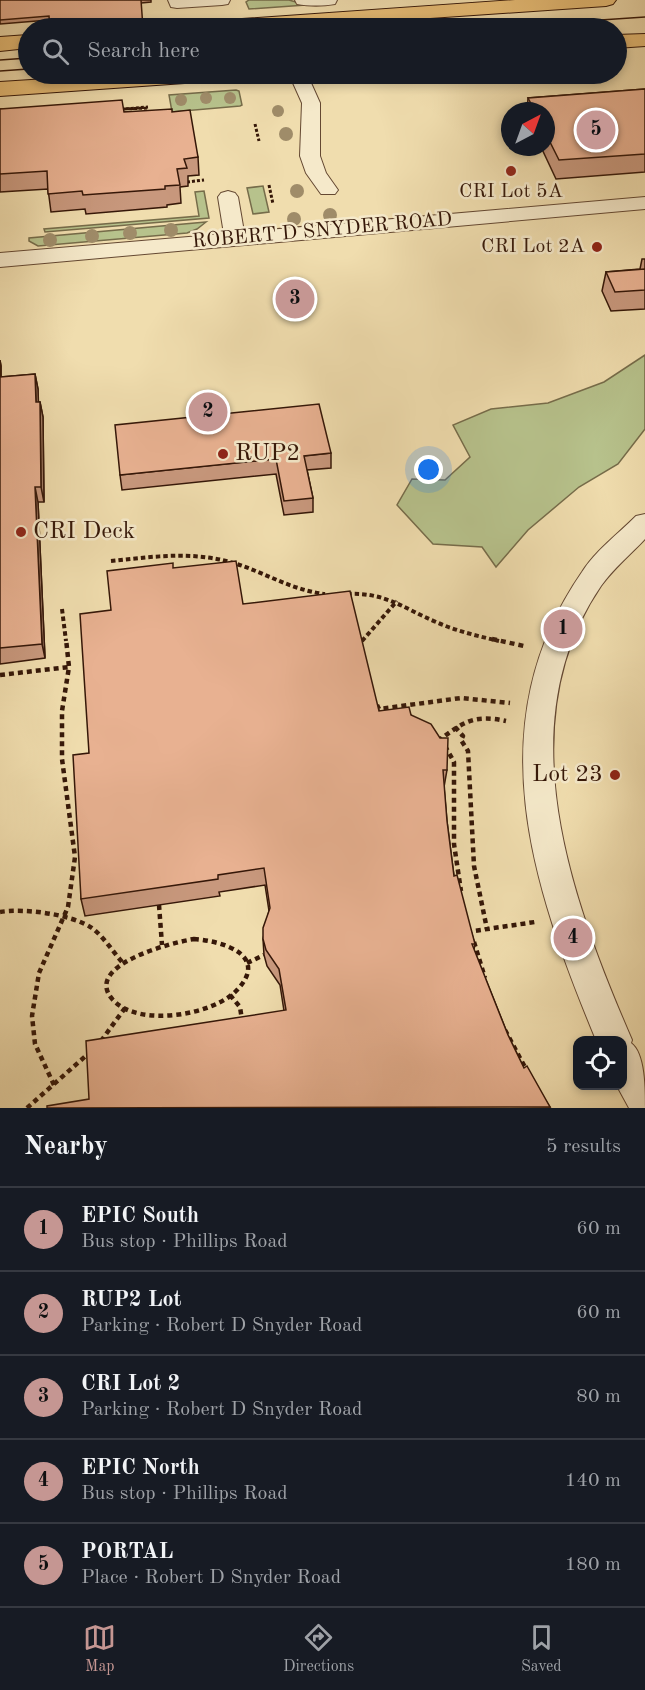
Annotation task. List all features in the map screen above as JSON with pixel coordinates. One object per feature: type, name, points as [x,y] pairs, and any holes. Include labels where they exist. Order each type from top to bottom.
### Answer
[{"type":"main road","points":[[345,18],[606,0]]},
{"type":"main road","points":[[627,41],[645,40]]},
{"type":"main road","points":[[0,44],[18,43]]},
{"type":"main road","points":[[0,89],[71,84]]},
{"type":"street","points":[[176,0],[177,3],[222,0]]},
{"type":"street","points":[[303,0],[329,0]]},
{"type":"street","points":[[302,84],[311,103],[310,156],[316,173],[328,190]]},
{"type":"street","points":[[228,197],[235,239]]},
{"type":"street","name":"ROBERT D SNYDER ROAD","points":[[0,260],[645,204]]},
{"type":"street","points":[[612,1036],[581,961],[550,859],[537,780],[537,734],[543,690],[554,652],[568,617],[600,570],[620,546],[645,523]]},
{"type":"street","points":[[627,1067],[645,1101]]},
{"type":"path","points":[[147,108],[124,109],[147,108]]},
{"type":"path","points":[[255,124],[259,141]]},
{"type":"path","points":[[187,182],[204,180]]},
{"type":"path","points":[[269,185],[273,204]]},
{"type":"path","points":[[111,561],[171,555],[213,558],[262,573],[295,590],[335,595]]},
{"type":"path","points":[[345,595],[369,593],[397,601],[444,626],[524,646]]},
{"type":"path","points":[[364,649],[361,639],[397,601]]},
{"type":"path","points":[[54,1085],[35,1044],[32,1016],[39,973],[64,918],[71,891],[75,857],[74,831],[63,776],[61,727],[69,667],[62,609]]},
{"type":"path","points":[[0,675],[69,667]]},
{"type":"path","points":[[376,700],[378,709],[465,697],[491,698],[510,703]]},
{"type":"path","points":[[432,745],[455,727],[475,717],[506,721]]},
{"type":"path","points":[[455,727],[463,736],[461,740],[468,751],[471,845],[479,898],[487,929]]},
{"type":"path","points":[[439,740],[449,750],[454,762],[454,844],[462,895]]},
{"type":"path","points":[[159,905],[162,945]]},
{"type":"path","points":[[0,912],[16,910],[64,918],[92,928],[123,963]]},
{"type":"path","points":[[468,931],[535,921]]},
{"type":"path","points":[[468,922],[468,931],[488,985]]},
{"type":"path","points":[[194,939],[218,941],[238,952],[247,963],[247,977],[230,995],[197,1011],[171,1016],[147,1014],[125,1008],[111,997],[109,988],[113,975],[123,963],[162,945],[194,939]]},
{"type":"path","points":[[247,963],[264,955]]},
{"type":"path","points":[[230,995],[240,1007],[243,1024]]},
{"type":"path","points":[[27,1108],[108,1034],[125,1008]]},
{"type":"path","points":[[502,1022],[531,1081]]},
{"type":"green space","points":[[249,0],[289,0],[306,5],[249,9],[246,2]]},
{"type":"green space","points":[[239,91],[242,105],[240,106],[172,112],[169,95]]},
{"type":"green space","points":[[263,186],[269,212],[253,214],[247,188]]},
{"type":"green space","points":[[204,191],[209,218],[45,232],[44,229],[199,216],[195,192]]},
{"type":"green space","points":[[206,222],[187,233],[38,246],[29,241],[29,238]]},
{"type":"green space","points":[[645,355],[645,429],[618,464],[579,487],[528,530],[496,567],[482,547],[433,544],[397,505],[412,479],[445,480],[470,457],[453,425],[491,409],[548,403],[604,382]]},
{"type":"building","points":[[0,0],[141,0],[142,18],[49,18],[49,16],[0,20]]},
{"type":"building","points":[[645,89],[645,154],[559,160],[555,152],[555,102],[530,102],[528,98]]},
{"type":"building","points":[[122,100],[124,112],[190,110],[198,157],[184,159],[187,168],[177,169],[180,185],[165,186],[165,189],[83,195],[82,191],[48,194],[47,171],[0,174],[0,109]]},
{"type":"building","points":[[645,269],[645,290],[615,292],[606,272]]},
{"type":"building","name":"CRI Deck","points":[[35,374],[36,402],[40,402],[41,487],[35,487],[42,644],[0,648],[0,377]]},
{"type":"building","name":"RUP2","points":[[319,404],[331,453],[304,456],[313,498],[284,501],[276,459],[120,475],[115,425]]},
{"type":"building","points":[[236,561],[243,604],[350,591],[379,711],[409,707],[411,715],[431,724],[440,738],[448,738],[447,770],[443,770],[447,821],[454,876],[457,875],[475,944],[472,944],[508,1035],[524,1068],[527,1066],[550,1107],[47,1108],[47,1106],[89,1099],[86,1041],[286,1010],[279,969],[266,950],[263,939],[263,928],[270,908],[264,868],[218,875],[218,879],[81,899],[73,755],[89,753],[80,614],[111,610],[107,571],[173,563],[173,568]]},
{"type":"tram line","points":[[627,18],[645,17]]},
{"type":"tram line","points":[[0,60],[18,59]]},
{"type":"tram line","points":[[0,71],[18,70]]},
{"type":"place","name":"PORTAL","points":[[596,130]]},
{"type":"place","name":"CRI Lot 5A","points":[[511,171]]},
{"type":"place","name":"CRI Lot 2A","points":[[597,247]]},
{"type":"place","name":"CRI Lot 2","points":[[295,299]]},
{"type":"place","name":"RUP2 Lot","points":[[208,412]]},
{"type":"place","name":"RUP2","points":[[223,454]]},
{"type":"place","name":"CRI Deck","points":[[21,532]]},
{"type":"place","name":"EPIC South","points":[[563,629]]},
{"type":"place","name":"Lot 23","points":[[615,775]]},
{"type":"place","name":"EPIC North","points":[[573,938]]}]
